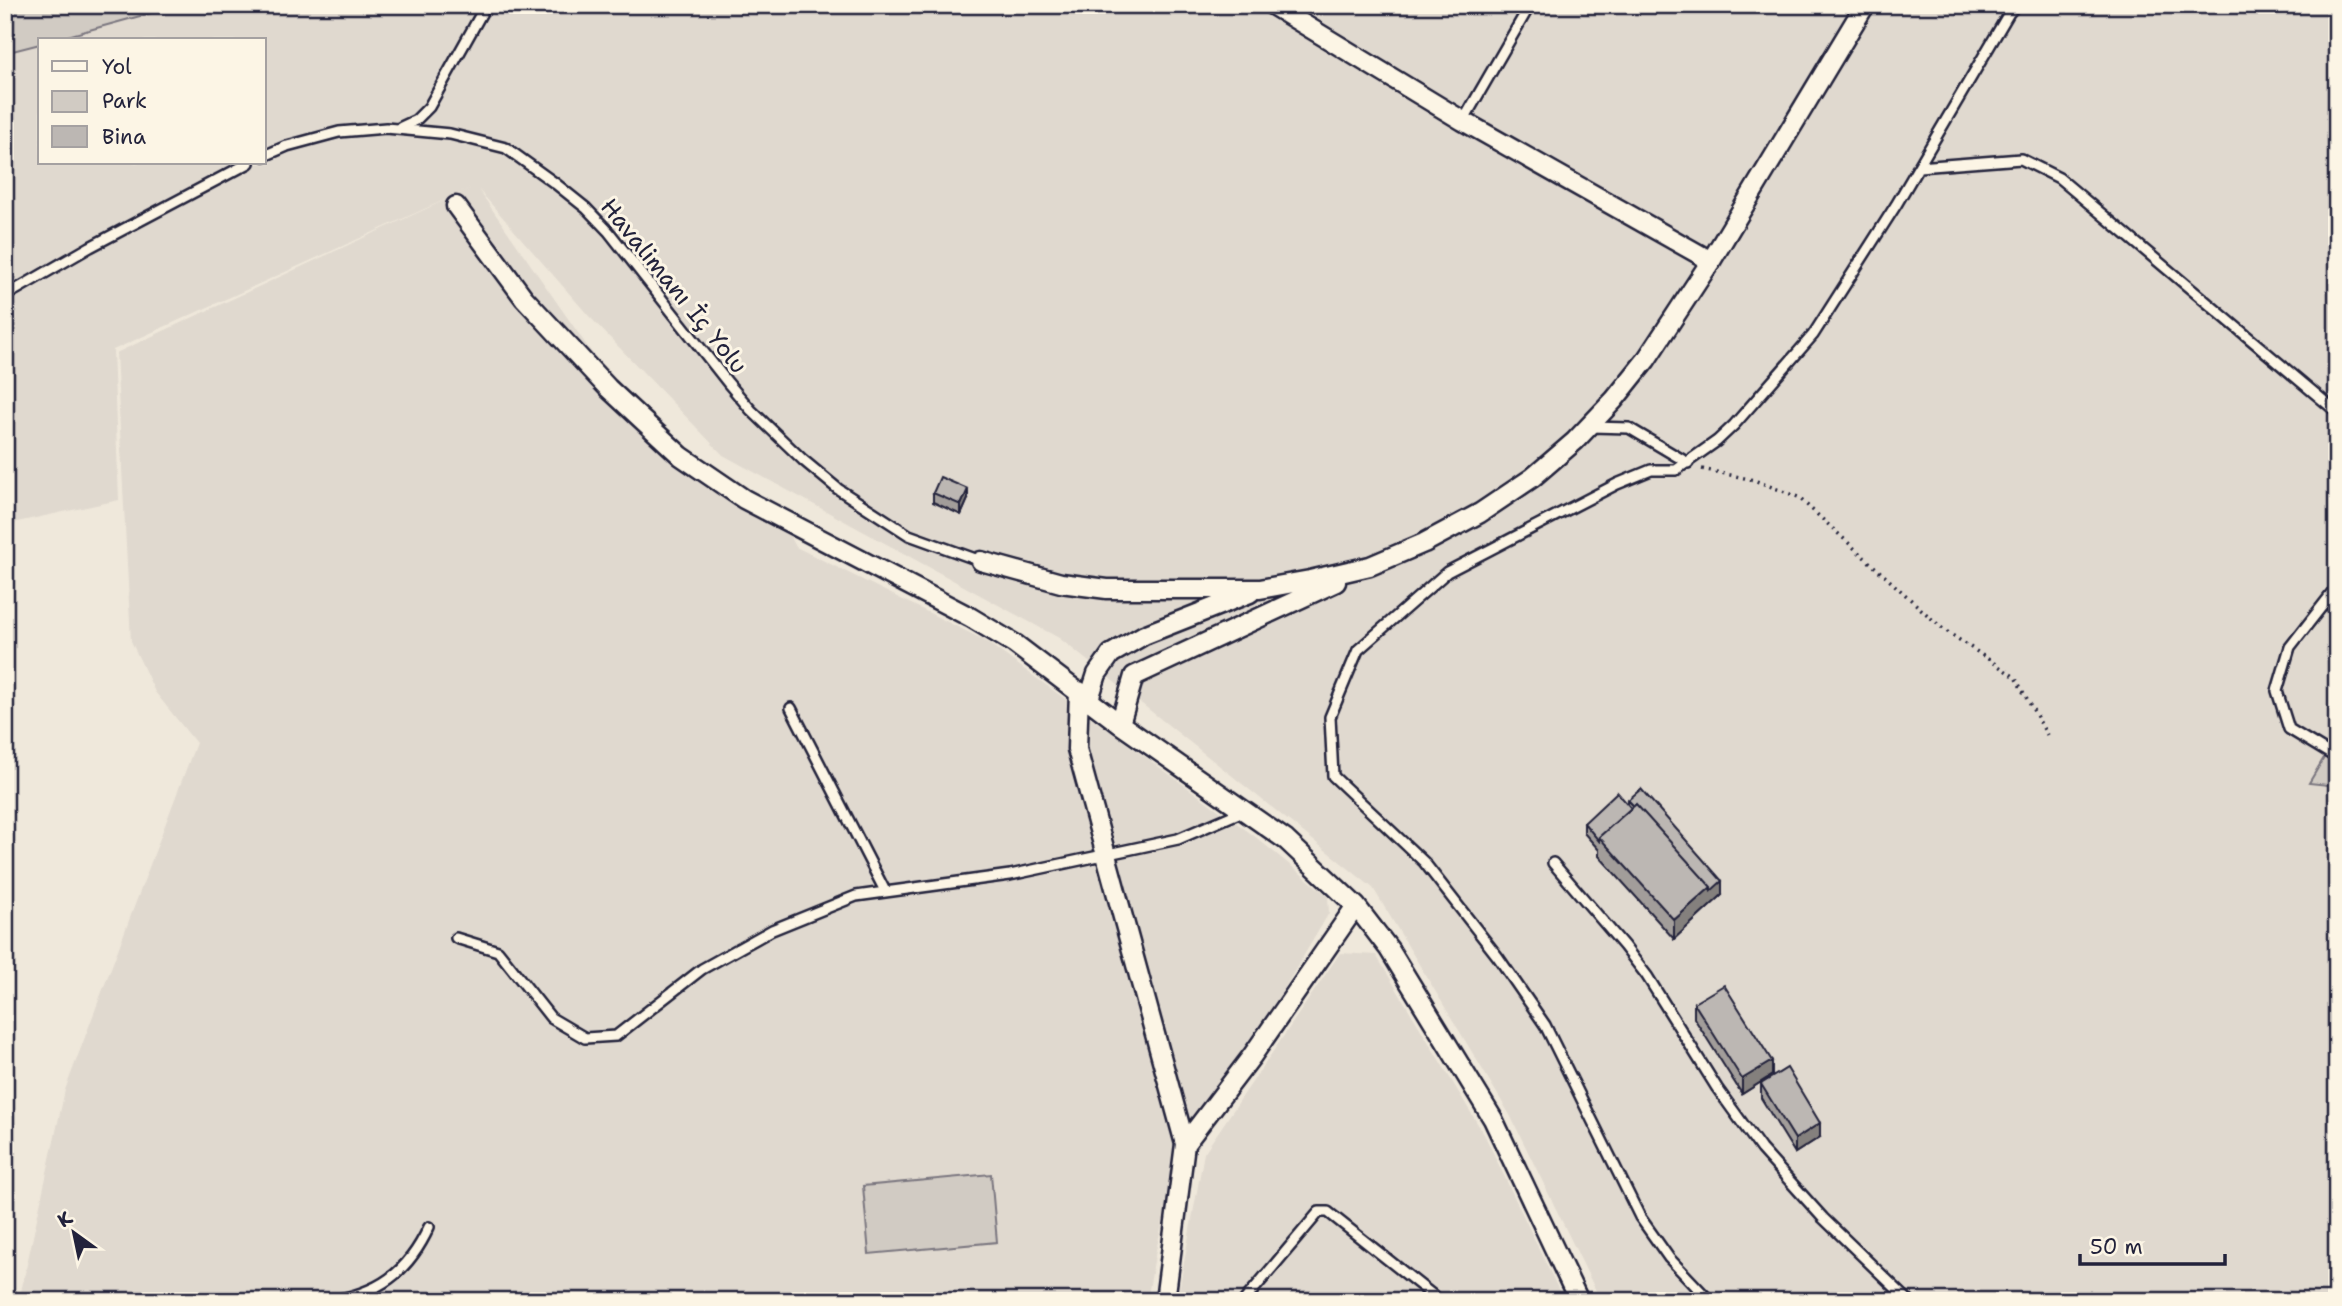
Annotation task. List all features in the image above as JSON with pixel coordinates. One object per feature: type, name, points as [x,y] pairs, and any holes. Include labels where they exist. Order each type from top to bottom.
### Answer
[{"type":"street","points":[[1272,5],[1463,121],[1711,261]]},
{"type":"street","points":[[1120,724],[1134,676],[1424,543],[1480,513],[1532,478],[1589,426],[1646,360],[1711,261],[1865,5]]},
{"type":"street","points":[[456,206],[524,298],[608,388],[681,456],[744,499],[970,617],[1015,644],[1120,724],[1286,840],[1356,906],[1389,949],[1493,1119],[1579,1301]]},
{"type":"street","points":[[981,561],[1061,583],[1107,589],[1259,589],[1370,566]]},
{"type":"street","points":[[1165,1301],[1185,1144],[1077,749],[1084,695],[1111,654],[1144,635],[1259,589]]},
{"type":"street","points":[[1185,1144],[1252,1056],[1356,906]]},
{"type":"lane","points":[[399,128],[416,120],[429,107],[486,5]]},
{"type":"lane","points":[[1463,121],[1530,5]]},
{"type":"lane","points":[[1710,1301],[1669,1258],[1640,1217],[1545,1025],[1498,957],[1424,862],[1333,776],[1330,717],[1358,650],[1447,572],[1617,484],[1651,470],[1676,470],[1734,425],[1812,335],[1919,167],[2009,13],[2017,5]]},
{"type":"lane","name":"Havalimanı İç Yolu","points":[[266,155],[287,146],[339,132],[399,128],[450,134],[506,148],[586,208],[609,232],[728,383],[759,418],[803,460],[838,489],[909,535],[981,561]]},
{"type":"lane","points":[[1919,167],[2021,159],[2059,178],[2337,412]]},
{"type":"lane","points":[[5,296],[90,247],[247,164]]},
{"type":"lane","points":[[1589,426],[1629,428],[1688,463]]},
{"type":"lane","points":[[2337,587],[2290,647],[2277,691],[2289,729],[2337,758]]},
{"type":"lane","points":[[791,708],[885,891]]},
{"type":"lane","points":[[456,938],[498,951],[551,1018],[585,1038],[616,1036],[702,969],[772,930],[856,896],[1010,875],[1178,839],[1243,811]]},
{"type":"lane","points":[[1553,863],[1647,976],[1717,1088],[1761,1149],[1823,1218],[1909,1301]]},
{"type":"lane","points":[[1244,1301],[1319,1212],[1328,1212],[1440,1301]]},
{"type":"lane","points":[[328,1301],[342,1300],[374,1289],[395,1275],[413,1256],[429,1227]]},
{"type":"path","points":[[1688,463],[1754,480],[1798,497],[1942,629],[2015,677],[2047,735]]},
{"type":"shaded area","points":[[5,5],[2337,5],[2337,1301],[1601,1301],[1510,1115],[1373,888],[1059,638],[723,455],[588,315],[478,189],[592,353],[657,423],[722,479],[776,508],[796,547],[984,640],[1253,835],[1328,896],[1329,913],[1175,1172],[1147,1301],[19,1301],[65,1090],[196,743],[155,692],[131,641],[116,353],[473,187],[113,350],[119,500],[17,522],[5,540]]},
{"type":"shaded area","points":[[1340,953],[1376,955],[1485,1136],[1564,1301],[1177,1301],[1204,1153]]},
{"type":"green space","points":[[5,5],[180,5],[60,38],[38,38],[38,45],[5,53]]},
{"type":"green space","points":[[2337,736],[2337,786],[2309,783]]},
{"type":"green space","points":[[991,1174],[997,1242],[869,1254],[863,1186]]},
{"type":"building","points":[[940,477],[968,489],[961,505],[933,493]]},
{"type":"building","points":[[1641,789],[1722,881],[1711,891],[1711,887],[1636,804],[1634,806],[1628,800]]},
{"type":"building","points":[[1617,792],[1631,808],[1599,837],[1599,841],[1584,823]]},
{"type":"building","points":[[1636,804],[1711,887],[1674,920],[1599,837]]},
{"type":"building","points":[[1724,985],[1772,1061],[1742,1079],[1694,1003]]},
{"type":"building","points":[[1787,1068],[1820,1123],[1795,1139],[1761,1084]]}]
